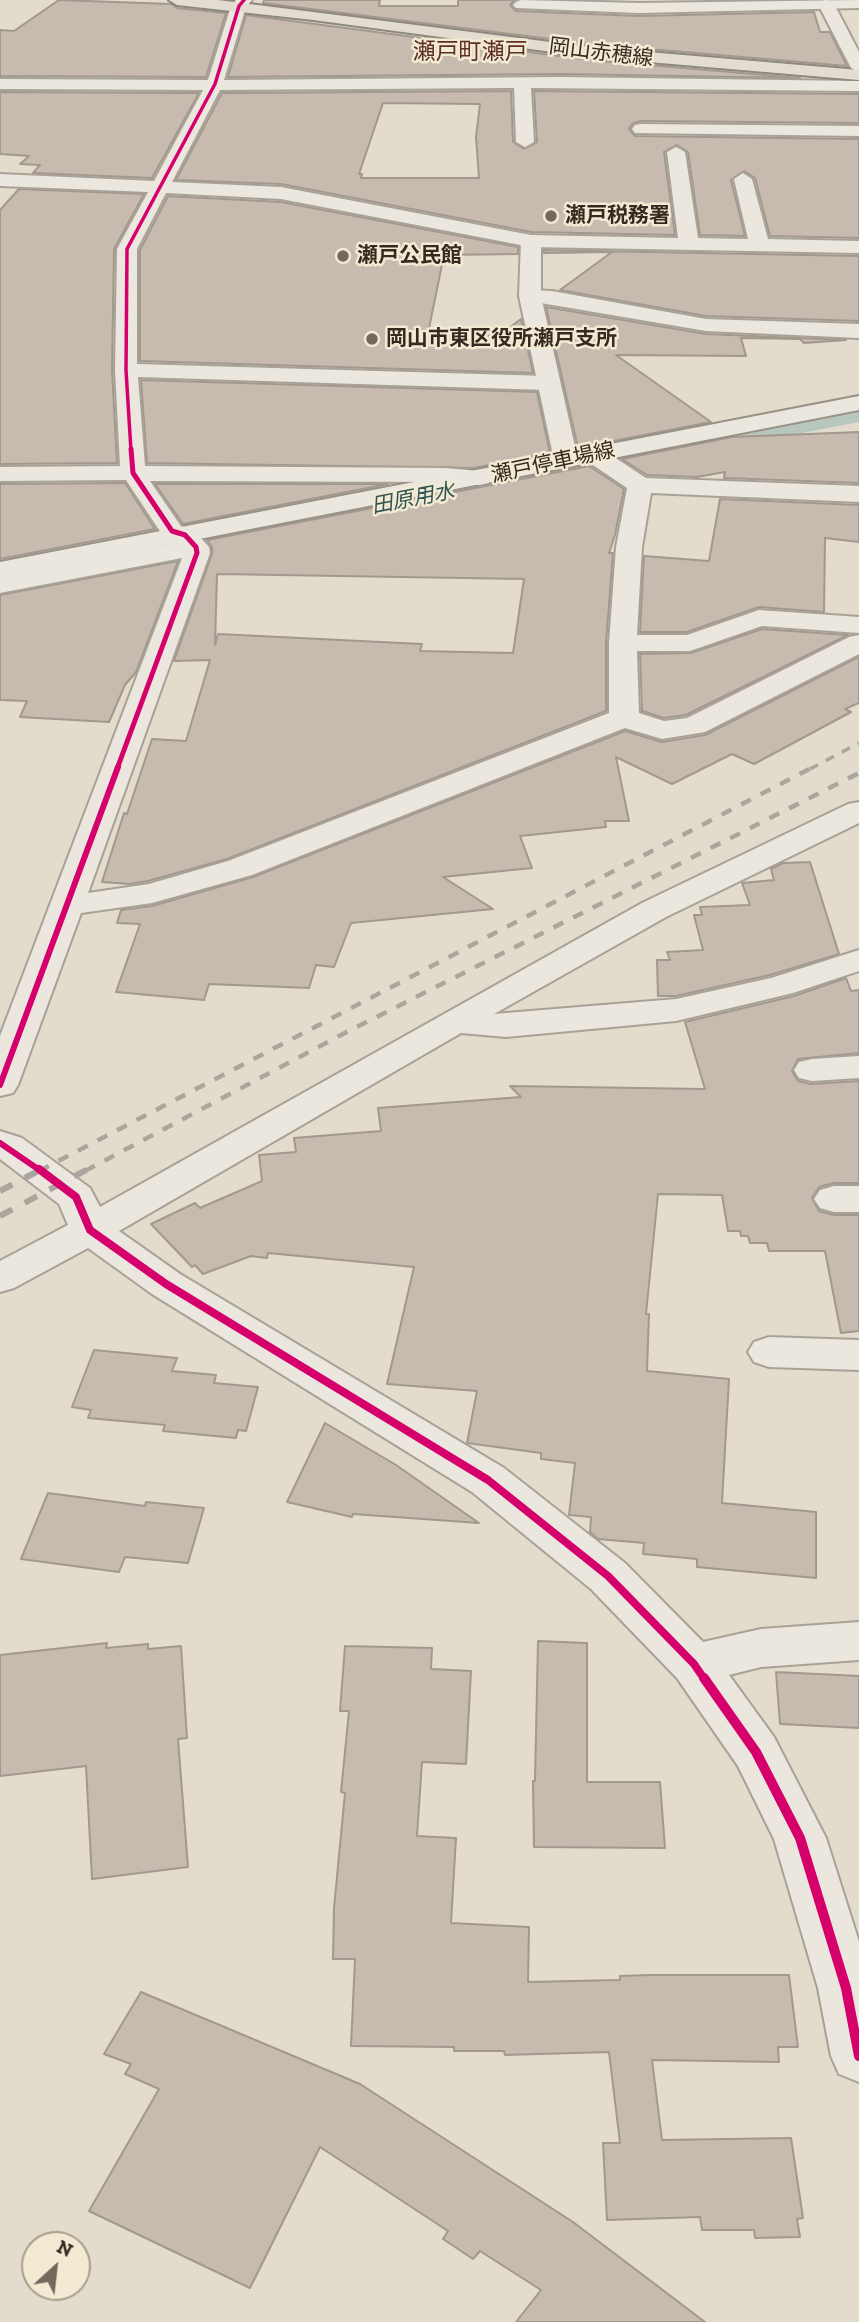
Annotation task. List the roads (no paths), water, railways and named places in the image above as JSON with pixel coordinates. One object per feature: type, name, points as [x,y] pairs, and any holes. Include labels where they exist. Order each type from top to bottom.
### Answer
[{"type":"main road","name":"岡山赤穂線","points":[[177,0],[242,3],[512,29],[664,60],[859,75]]},
{"type":"street","points":[[824,2],[859,68]]},
{"type":"street","points":[[0,1085],[197,553],[190,541],[173,531],[133,472],[126,370],[127,249],[215,84],[242,3]]},
{"type":"street","points":[[512,29],[520,3],[639,8],[859,3]]},
{"type":"street","points":[[522,83],[525,142]]},
{"type":"street","points":[[0,84],[355,86],[522,83],[707,97],[859,86]]},
{"type":"street","points":[[707,97],[719,130]]},
{"type":"street","points":[[641,129],[859,131]]},
{"type":"street","points":[[676,152],[690,245]]},
{"type":"street","points":[[743,179],[760,246]]},
{"type":"street","points":[[0,180],[281,193],[531,241],[859,247]]},
{"type":"street","points":[[531,241],[530,296],[547,383],[580,457],[640,485],[859,494]]},
{"type":"street","points":[[530,296],[552,297],[652,315],[748,328],[859,331]]},
{"type":"street","points":[[652,315],[794,308]]},
{"type":"street","points":[[126,370],[547,383]]},
{"type":"street","name":"瀬戸停車場線","points":[[0,570],[190,541],[580,457],[859,403]]},
{"type":"street","points":[[0,474],[133,472],[480,478]]},
{"type":"street","points":[[624,718],[624,643],[629,547],[640,485]]},
{"type":"street","points":[[0,585],[190,541]]},
{"type":"street","points":[[624,643],[690,643],[759,618],[859,625]]},
{"type":"street","points":[[69,902],[88,903],[152,893],[240,868],[624,718],[662,730],[694,726],[859,643]]},
{"type":"street","points":[[0,1278],[90,1230],[654,910],[859,811]]},
{"type":"street","points":[[455,1023],[506,1026],[676,1010],[781,986],[859,960]]},
{"type":"street","points":[[812,1070],[859,1067]]},
{"type":"street","points":[[0,1143],[8,1146],[76,1197],[90,1230],[166,1284],[488,1480],[608,1576],[694,1664],[756,1752],[800,1838],[846,1987],[859,2056]]},
{"type":"street","points":[[769,1352],[859,1355]]},
{"type":"street","points":[[694,1664],[761,1648],[859,1641]]},
{"type":"waterway","name":"田原用水","points":[[617,460],[859,413]]},
{"type":"waterway","name":"田原用水","points":[[239,532],[588,465]]},
{"type":"railway","points":[[810,769],[859,743]]},
{"type":"railway","points":[[39,1171],[813,767]]},
{"type":"railway","points":[[85,1171],[341,1035],[859,773]]},
{"type":"railway","points":[[0,1191],[42,1169]]},
{"type":"railway","points":[[0,1216],[88,1169]]},
{"type":"place","name":"瀬戸税務署","points":[[551,216]]},
{"type":"place","name":"瀬戸公民館","points":[[343,256]]},
{"type":"place","name":"岡山市東区役所瀬戸支所","points":[[372,339]]},
{"type":"district","name":"瀬戸町瀬戸","points":[[470,52]]}]
